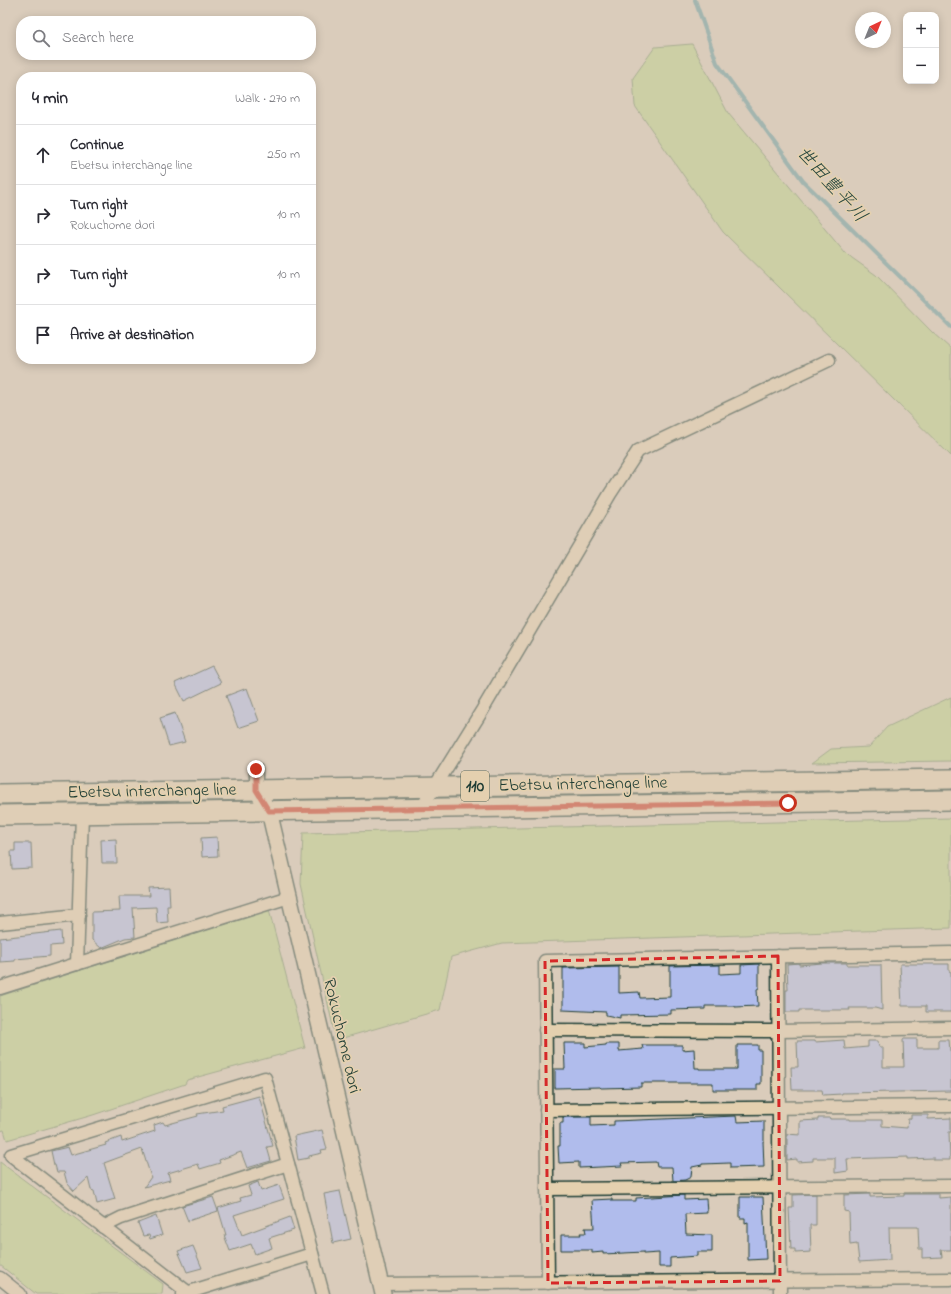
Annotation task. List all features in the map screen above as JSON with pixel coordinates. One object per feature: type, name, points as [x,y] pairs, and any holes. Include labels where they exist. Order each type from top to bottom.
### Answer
[{"type":"main road","name":"Ebetsu interchange line","points":[[0,794],[951,780]]},
{"type":"main road","name":"Ebetsu interchange line","points":[[0,815],[951,800]]},
{"type":"street","points":[[421,809],[483,709],[610,494],[638,450],[828,360]]},
{"type":"street","points":[[256,769],[256,790]]},
{"type":"street","name":"Rokuchome dori","points":[[256,790],[269,811],[382,1289]]},
{"type":"street","points":[[77,964],[82,814]]},
{"type":"street","points":[[0,988],[289,897]]},
{"type":"street","points":[[0,923],[79,915]]},
{"type":"street","points":[[548,1283],[545,961],[951,953]]},
{"type":"street","points":[[778,956],[780,1294]]},
{"type":"street","points":[[545,1030],[779,1031],[951,1028]]},
{"type":"street","points":[[312,1254],[187,1293],[11,1155],[265,1078],[323,1294]]},
{"type":"street","points":[[546,1110],[951,1106]]},
{"type":"street","points":[[103,1226],[121,1218],[288,1164]]},
{"type":"street","points":[[547,1189],[951,1186]]},
{"type":"street","points":[[0,1278],[20,1294]]},
{"type":"street","points":[[382,1289],[468,1289],[548,1283],[951,1279]]},
{"type":"highlighted area","points":[[778,956],[780,1281],[548,1283],[545,961]]},
{"type":"green space","points":[[692,44],[728,113],[845,253],[876,275],[933,333],[951,349],[951,456],[723,232],[635,106],[633,78],[655,47]]},
{"type":"green space","points":[[951,697],[951,761],[812,763],[831,749],[869,747],[887,727]]},
{"type":"green space","points":[[951,818],[951,928],[502,943],[451,957],[440,1010],[336,1040],[301,884],[303,833]]},
{"type":"green space","points":[[269,910],[305,1048],[187,1080],[185,1084],[93,1115],[7,1140],[4,1130],[0,1131],[0,996]]},
{"type":"green space","points":[[0,1162],[163,1284],[162,1294],[36,1294],[0,1265]]},
{"type":"building","points":[[212,666],[221,683],[184,701],[175,683]]},
{"type":"building","points":[[247,688],[259,721],[238,728],[226,696]]},
{"type":"building","points":[[175,713],[185,742],[169,746],[160,718]]},
{"type":"building","points":[[217,837],[218,856],[202,857],[201,838]]},
{"type":"building","points":[[116,839],[117,863],[102,863],[101,840]]},
{"type":"building","points":[[15,843],[31,843],[32,868],[12,869],[11,851],[15,851]]},
{"type":"building","points":[[169,887],[170,906],[167,906],[168,922],[157,923],[156,907],[133,908],[135,937],[125,938],[101,948],[92,940],[92,912],[120,911],[119,896],[149,896],[148,888]]},
{"type":"building","points":[[61,931],[62,945],[50,946],[50,956],[0,962],[0,938]]},
{"type":"building","points":[[799,963],[799,965],[847,963],[847,965],[881,965],[882,1010],[875,1008],[849,1008],[850,1010],[799,1010],[799,1012],[786,1012],[786,990],[788,990],[787,964]]},
{"type":"building","points":[[759,964],[759,988],[757,989],[758,1006],[705,1006],[705,1009],[671,1010],[671,1014],[620,1015],[620,1018],[606,1015],[606,1012],[563,1010],[563,968],[619,967],[619,993],[639,992],[640,998],[670,997],[670,966],[720,965],[720,974],[741,973],[741,965]]},
{"type":"building","points":[[900,964],[949,964],[949,971],[951,972],[951,1012],[926,1012],[926,1006],[902,1006]]},
{"type":"building","points":[[903,1039],[917,1039],[917,1048],[938,1048],[938,1040],[949,1040],[951,1051],[951,1091],[842,1093],[823,1095],[822,1090],[792,1090],[791,1067],[798,1067],[797,1041],[815,1042],[844,1040],[845,1049],[868,1047],[868,1041],[878,1041],[879,1047],[883,1047],[883,1067],[904,1067]]},
{"type":"building","points":[[564,1043],[585,1043],[585,1047],[619,1044],[619,1051],[643,1049],[642,1045],[682,1045],[682,1050],[694,1049],[695,1068],[699,1069],[737,1069],[737,1045],[758,1045],[758,1050],[761,1050],[761,1084],[757,1084],[757,1090],[713,1090],[713,1083],[641,1083],[641,1087],[555,1088],[555,1069],[565,1069]]},
{"type":"building","points":[[259,1096],[273,1146],[267,1147],[271,1161],[247,1168],[241,1152],[219,1160],[220,1163],[200,1169],[198,1164],[168,1173],[170,1180],[144,1187],[151,1177],[142,1149],[104,1163],[115,1199],[97,1204],[94,1191],[91,1190],[88,1178],[74,1191],[67,1183],[64,1172],[57,1172],[54,1165],[51,1151],[68,1147],[71,1155],[106,1145],[105,1143],[121,1137],[122,1142],[155,1131],[154,1125],[163,1122],[165,1125],[198,1116],[197,1114],[223,1110],[222,1106]]},
{"type":"building","points":[[911,1115],[928,1115],[928,1119],[951,1118],[951,1132],[949,1132],[950,1160],[934,1160],[934,1158],[908,1159],[908,1157],[847,1159],[848,1171],[835,1173],[835,1158],[813,1158],[813,1161],[797,1162],[797,1159],[787,1160],[787,1134],[800,1135],[800,1121],[818,1120],[818,1118],[882,1120],[882,1126],[907,1128],[908,1119],[911,1119]]},
{"type":"building","points":[[736,1116],[737,1122],[764,1121],[764,1167],[730,1168],[730,1163],[702,1164],[692,1167],[691,1177],[685,1180],[673,1181],[672,1167],[657,1167],[656,1162],[621,1163],[622,1166],[579,1168],[579,1162],[559,1163],[558,1146],[560,1146],[560,1123],[563,1123],[563,1117],[591,1117],[591,1126],[614,1125],[614,1121]]},
{"type":"building","points":[[322,1130],[327,1149],[321,1150],[322,1153],[309,1156],[309,1158],[298,1160],[294,1136]]},
{"type":"building","points":[[258,1182],[261,1191],[279,1185],[284,1199],[234,1215],[242,1235],[290,1217],[294,1230],[269,1238],[272,1248],[255,1254],[251,1244],[230,1251],[224,1235],[226,1235],[218,1208],[241,1201],[240,1198],[251,1195],[248,1186]]},
{"type":"building","points":[[340,1191],[351,1239],[333,1243],[324,1194]]},
{"type":"building","points":[[816,1194],[816,1225],[810,1225],[811,1252],[795,1253],[795,1249],[791,1249],[789,1208],[793,1208],[793,1195]]},
{"type":"building","points":[[870,1194],[870,1197],[904,1196],[904,1194],[939,1194],[939,1198],[951,1197],[951,1250],[941,1250],[942,1257],[922,1258],[922,1249],[919,1249],[918,1227],[889,1227],[890,1260],[859,1262],[857,1244],[850,1245],[849,1212],[844,1211],[844,1195]]},
{"type":"building","points":[[684,1195],[684,1200],[706,1199],[707,1213],[685,1214],[686,1234],[712,1235],[712,1252],[697,1252],[697,1256],[670,1258],[670,1267],[659,1267],[659,1253],[644,1254],[644,1252],[603,1254],[603,1252],[592,1253],[592,1250],[561,1250],[561,1235],[581,1235],[580,1233],[586,1233],[585,1228],[594,1228],[592,1200],[612,1199],[612,1201],[636,1201],[636,1198]]},
{"type":"building","points":[[213,1197],[218,1211],[188,1221],[182,1206]]},
{"type":"building","points":[[740,1197],[763,1197],[766,1259],[748,1260],[748,1222],[745,1223],[745,1218],[740,1218]]},
{"type":"building","points":[[156,1216],[162,1235],[150,1239],[149,1235],[143,1236],[138,1223]]},
{"type":"building","points":[[193,1246],[202,1268],[187,1272],[178,1251]]},
{"type":"waterway","name":"世田豊平川","points":[[695,0],[717,63],[803,181],[951,327]]},
{"type":"route","points":[[256,769],[256,790],[269,811],[788,803]]}]
